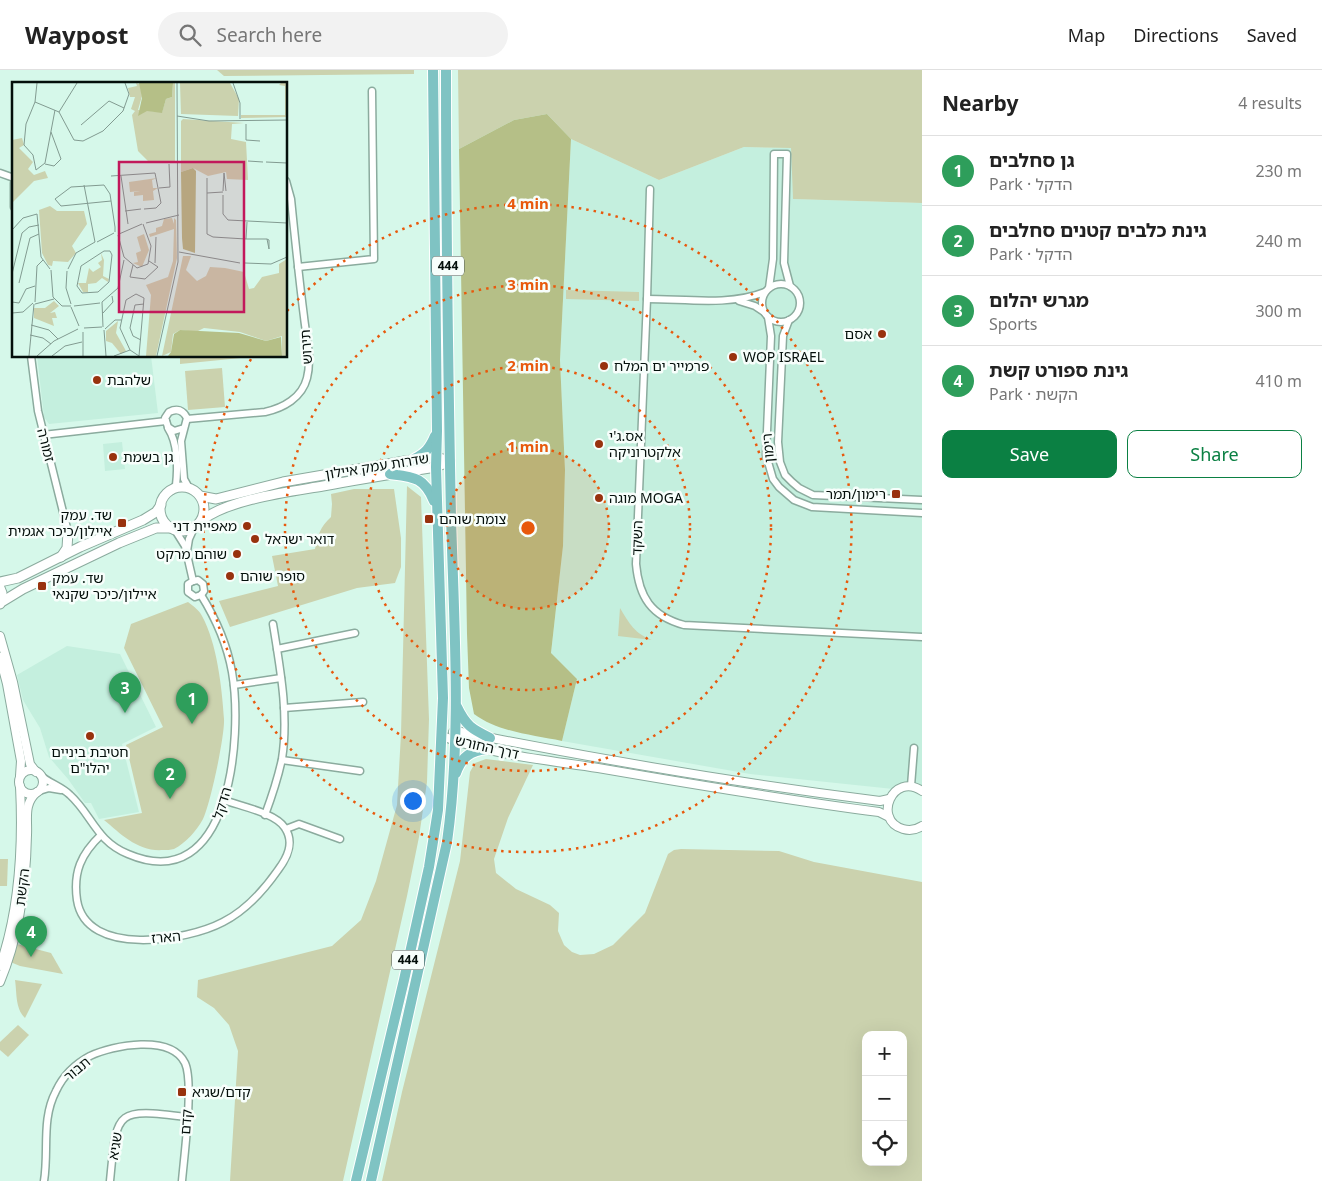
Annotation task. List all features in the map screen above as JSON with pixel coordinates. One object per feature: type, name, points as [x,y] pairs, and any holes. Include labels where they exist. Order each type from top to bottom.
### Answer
[{"type":"main road","name":"444","points":[[356,1181],[429,867],[438,810],[443,698],[436,467],[433,70]]},
{"type":"main road","name":"444","points":[[371,1181],[447,842],[454,778],[456,703],[450,461],[446,70]]},
{"type":"main road","points":[[414,460],[423,455],[428,449],[437,431]]},
{"type":"main road","name":"שדרות עמק איילון","points":[[200,496],[216,498],[283,482],[436,456],[450,461]]},
{"type":"main road","name":"שדרות עמק איילון","points":[[202,520],[209,514],[266,496],[436,467],[450,461]]},
{"type":"main road","points":[[390,474],[420,480],[429,490],[437,508]]},
{"type":"main road","points":[[0,582],[18,578],[150,516],[171,491],[182,487],[188,488],[200,496],[204,508],[202,520],[194,528],[187,531],[156,528],[119,543],[23,589],[0,604]]},
{"type":"main road","points":[[161,505],[162,518],[173,529]]},
{"type":"main road","points":[[68,532],[76,542],[86,545]]},
{"type":"main road","points":[[61,558],[67,548],[68,532]]},
{"type":"main road","points":[[0,588],[2,592],[0,604]]},
{"type":"main road","points":[[456,703],[463,719],[470,728],[490,738]]},
{"type":"main road","points":[[454,778],[458,767],[467,755],[475,751],[487,749]]},
{"type":"street","points":[[298,267],[374,259],[372,91]]},
{"type":"street","points":[[766,315],[762,302],[767,290],[773,259],[774,154],[786,154],[784,263],[790,286]]},
{"type":"street","points":[[0,173],[12,177]]},
{"type":"street","name":"תירוש","points":[[187,419],[265,412],[282,406],[299,394],[307,379],[309,361],[291,199],[288,188]]},
{"type":"street","name":"השקד","points":[[650,188],[636,564],[637,578],[647,603],[667,619],[684,625],[922,637]]},
{"type":"street","points":[[647,299],[735,300],[751,297],[778,284],[790,286],[798,293],[800,305],[798,311],[789,320],[778,322],[755,306],[735,300]]},
{"type":"street","name":"רימון","points":[[766,315],[771,336],[766,454],[773,479],[794,500],[812,507],[922,513]]},
{"type":"street","name":"רימון","points":[[789,320],[782,336],[778,442],[780,462],[786,475],[798,488],[813,494],[922,500]]},
{"type":"street","name":"זמורה","points":[[32,358],[38,411],[68,532]]},
{"type":"street","points":[[171,491],[176,485],[176,458],[174,441],[167,424],[169,412],[176,410],[182,412],[187,419],[182,440],[183,474],[188,488]]},
{"type":"street","points":[[43,434],[167,424],[174,431],[184,428]]},
{"type":"street","points":[[186,553],[194,528]]},
{"type":"street","points":[[173,529],[180,536],[193,580]]},
{"type":"street","points":[[193,580],[198,580],[203,584],[204,590],[201,596],[195,597],[188,592],[187,587],[193,580]]},
{"type":"street","name":"הדקל","points":[[38,773],[74,799],[101,835],[118,849],[137,857],[157,861],[176,858],[186,855],[195,849],[206,838],[215,824],[224,800],[233,760],[236,704],[230,661],[221,633],[201,596]]},
{"type":"street","points":[[265,814],[282,760],[284,731],[281,678],[273,624]]},
{"type":"street","points":[[277,649],[355,633]]},
{"type":"street","points":[[0,636],[14,682],[30,764],[38,773],[42,783],[38,791]]},
{"type":"street","points":[[0,657],[22,766],[20,786],[27,793],[49,788],[65,791]]},
{"type":"street","points":[[234,685],[281,678]]},
{"type":"street","points":[[284,708],[363,702]]},
{"type":"street","name":"דרך החורש","points":[[442,736],[490,738],[777,787],[880,801],[889,799]]},
{"type":"street","name":"דרך החורש","points":[[456,736],[487,749],[736,792],[879,812],[905,830],[912,830],[922,826]]},
{"type":"street","points":[[911,786],[914,748]]},
{"type":"street","points":[[282,760],[360,771]]},
{"type":"street","points":[[20,776],[29,770],[38,773]]},
{"type":"street","name":"הקשת","points":[[0,966],[10,927],[18,879],[22,833],[20,786]]},
{"type":"street","points":[[889,818],[889,799],[898,789],[911,786],[922,791]]},
{"type":"street","name":"הקשת","points":[[0,982],[10,957],[22,896],[27,846],[28,802],[38,791]]},
{"type":"street","points":[[224,800],[265,814],[280,822],[286,828],[299,824],[340,839]]},
{"type":"street","name":"הארז","points":[[101,835],[86,850],[81,859],[76,886],[80,912],[92,927],[104,933],[118,937],[157,940],[176,938],[210,929],[250,903],[287,858],[290,847],[286,828]]},
{"type":"street","name":"תבור","points":[[44,1181],[50,1105],[64,1076],[90,1056],[109,1049],[127,1046],[151,1045],[170,1048],[185,1063]]},
{"type":"street","name":"קדם","points":[[182,1181],[187,1117],[188,1076],[185,1063]]},
{"type":"street","name":"שגיא","points":[[110,1181],[117,1127],[122,1120],[130,1114],[140,1112],[187,1117]]},
{"type":"shaded area","points":[[217,70],[414,70],[414,74],[224,76]]},
{"type":"shaded area","points":[[458,70],[922,70],[922,203],[793,199],[791,148],[744,147],[659,180],[571,139],[547,114],[514,120],[459,149]]},
{"type":"shaded area","points":[[571,139],[659,180],[744,147],[792,148],[793,199],[922,203],[922,792],[750,774],[562,741],[577,679],[551,654],[563,546],[565,470],[560,360]]},
{"type":"shaded area","points":[[566,290],[639,292],[639,301],[566,299]]},
{"type":"shaded area","name":"שלהבת","points":[[37,358],[151,358],[158,413],[49,424],[44,417]]},
{"type":"shaded area","points":[[180,358],[241,358],[180,364]]},
{"type":"shaded area","points":[[222,368],[225,407],[188,410],[185,371]]},
{"type":"shaded area","name":"גן בשמת","points":[[122,442],[125,469],[105,471],[103,444]]},
{"type":"shaded area","points":[[407,486],[421,497],[429,719],[427,782],[419,837],[407,896],[343,1181],[230,1181],[238,1051],[229,1025],[214,1008],[197,997],[198,980],[332,946],[361,920],[376,881],[397,805],[401,734]]},
{"type":"shaded area","points":[[354,489],[394,489],[401,538],[401,567],[395,583],[357,588],[230,627],[219,601],[278,586],[272,556],[315,549],[324,524],[331,517],[331,494]]},
{"type":"shaded area","points":[[188,602],[202,616],[215,652],[220,680],[224,727],[217,770],[206,812],[201,823],[187,840],[174,849],[154,850],[130,841],[104,820],[142,813],[126,745],[163,727],[124,648],[131,624]]},
{"type":"shaded area","points":[[620,608],[641,635],[652,640],[618,636]]},
{"type":"shaded area","name":"חטיבת ביניים יהלו\"ם","points":[[67,646],[120,654],[156,727],[122,744],[139,812],[99,819],[91,803],[85,803],[49,757],[40,728],[23,700],[17,675]]},
{"type":"shaded area","points":[[486,759],[533,765],[508,818],[494,859],[496,873],[516,889],[550,905],[559,913],[558,931],[564,945],[572,952],[580,955],[594,954],[613,945],[645,913],[668,854],[674,850],[779,851],[814,862],[922,882],[922,1181],[382,1181],[402,1092],[460,861],[470,772],[475,763]]},
{"type":"shaded area","points":[[0,859],[8,859],[7,886],[0,886]]},
{"type":"shaded area","points":[[13,943],[51,953],[63,974],[20,966],[8,961]]},
{"type":"shaded area","points":[[15,980],[42,984],[25,1018],[18,1005]]},
{"type":"shaded area","points":[[18,1025],[29,1035],[8,1057],[0,1050],[0,1042]]},
{"type":"green space","points":[[547,114],[571,139],[560,360],[565,470],[563,546],[551,653],[577,679],[562,741],[505,729],[474,714],[469,688],[467,634],[459,149],[514,120]]},
{"type":"place","name":"אסם","points":[[882,334]]},
{"type":"place","name":"WOP ISRAEL","points":[[733,357]]},
{"type":"place","name":"פרמייר ים המלח","points":[[604,366]]},
{"type":"place","name":"שלהבת","points":[[97,380]]},
{"type":"place","name":"אס.ג'י אלקטרוניקה","points":[[599,444]]},
{"type":"place","name":"גן בשמת","points":[[113,457]]},
{"type":"place","name":"רימון/תמר","points":[[896,494]]},
{"type":"place","name":"מוגה MOGA","points":[[599,498]]},
{"type":"place","name":"צומת שוהם","points":[[429,519]]},
{"type":"place","name":"שד. עמק איילון/כיכר אגמית","points":[[122,523]]},
{"type":"place","name":"מאפיית דני","points":[[247,526]]},
{"type":"place","name":"דואר ישראל","points":[[255,539]]},
{"type":"place","name":"שוהם מרקט","points":[[237,554]]},
{"type":"place","name":"סופר שוהם","points":[[230,576]]},
{"type":"place","name":"שד. עמק איילון/כיכר שקנאי","points":[[42,586]]},
{"type":"place","name":"מגרש יהלום","points":[[125,713]]},
{"type":"place","name":"גן סחלבים","points":[[192,724]]},
{"type":"place","name":"חטיבת ביניים יהלו\"ם","points":[[90,736]]},
{"type":"place","name":"גינת כלבים קטנים סחלבים","points":[[170,799]]},
{"type":"place","name":"גינת ספורט קשת","points":[[31,957]]},
{"type":"place","name":"קדם/שגיא","points":[[182,1092]]}]
